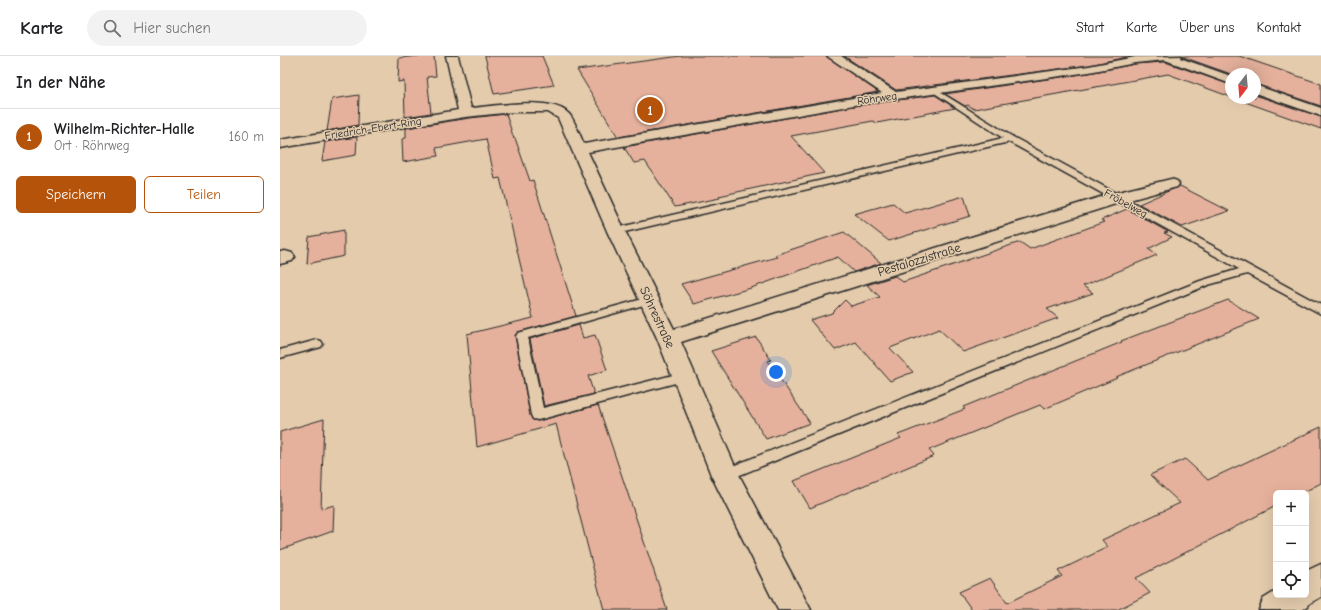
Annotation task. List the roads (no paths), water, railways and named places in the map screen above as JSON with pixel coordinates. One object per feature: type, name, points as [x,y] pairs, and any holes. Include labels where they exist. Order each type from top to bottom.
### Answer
[{"type":"street","points":[[452,56],[465,113]]},
{"type":"street","points":[[833,56],[894,96]]},
{"type":"street","points":[[1168,56],[1225,78]]},
{"type":"street","name":"Röhrweg","points":[[579,149],[894,96],[1089,69],[1135,60],[1168,56]]},
{"type":"street","points":[[1261,91],[1321,112]]},
{"type":"street","name":"Söhrestraße","points":[[465,113],[513,108],[551,108],[564,116],[616,231],[668,338],[725,475],[795,610]]},
{"type":"street","name":"Friedrich-Ebert-Ring","points":[[280,144],[465,113]]},
{"type":"street","name":"Pestalozzistraße","points":[[668,338],[1116,198],[1171,184]]},
{"type":"street","points":[[1309,587],[1321,579]]},
{"type":"street","points":[[1275,610],[1293,598]]},
{"type":"lane","name":"Fröbelweg","points":[[935,91],[1010,139],[1321,310]]},
{"type":"lane","points":[[616,231],[1010,139]]},
{"type":"lane","points":[[725,475],[1204,284],[1249,270]]},
{"type":"lane","points":[[650,300],[522,336],[538,415],[685,376]]},
{"type":"lane","points":[[280,354],[317,344]]},
{"type":"place","name":"Wilhelm-Richter-Halle","points":[[650,110]]}]
